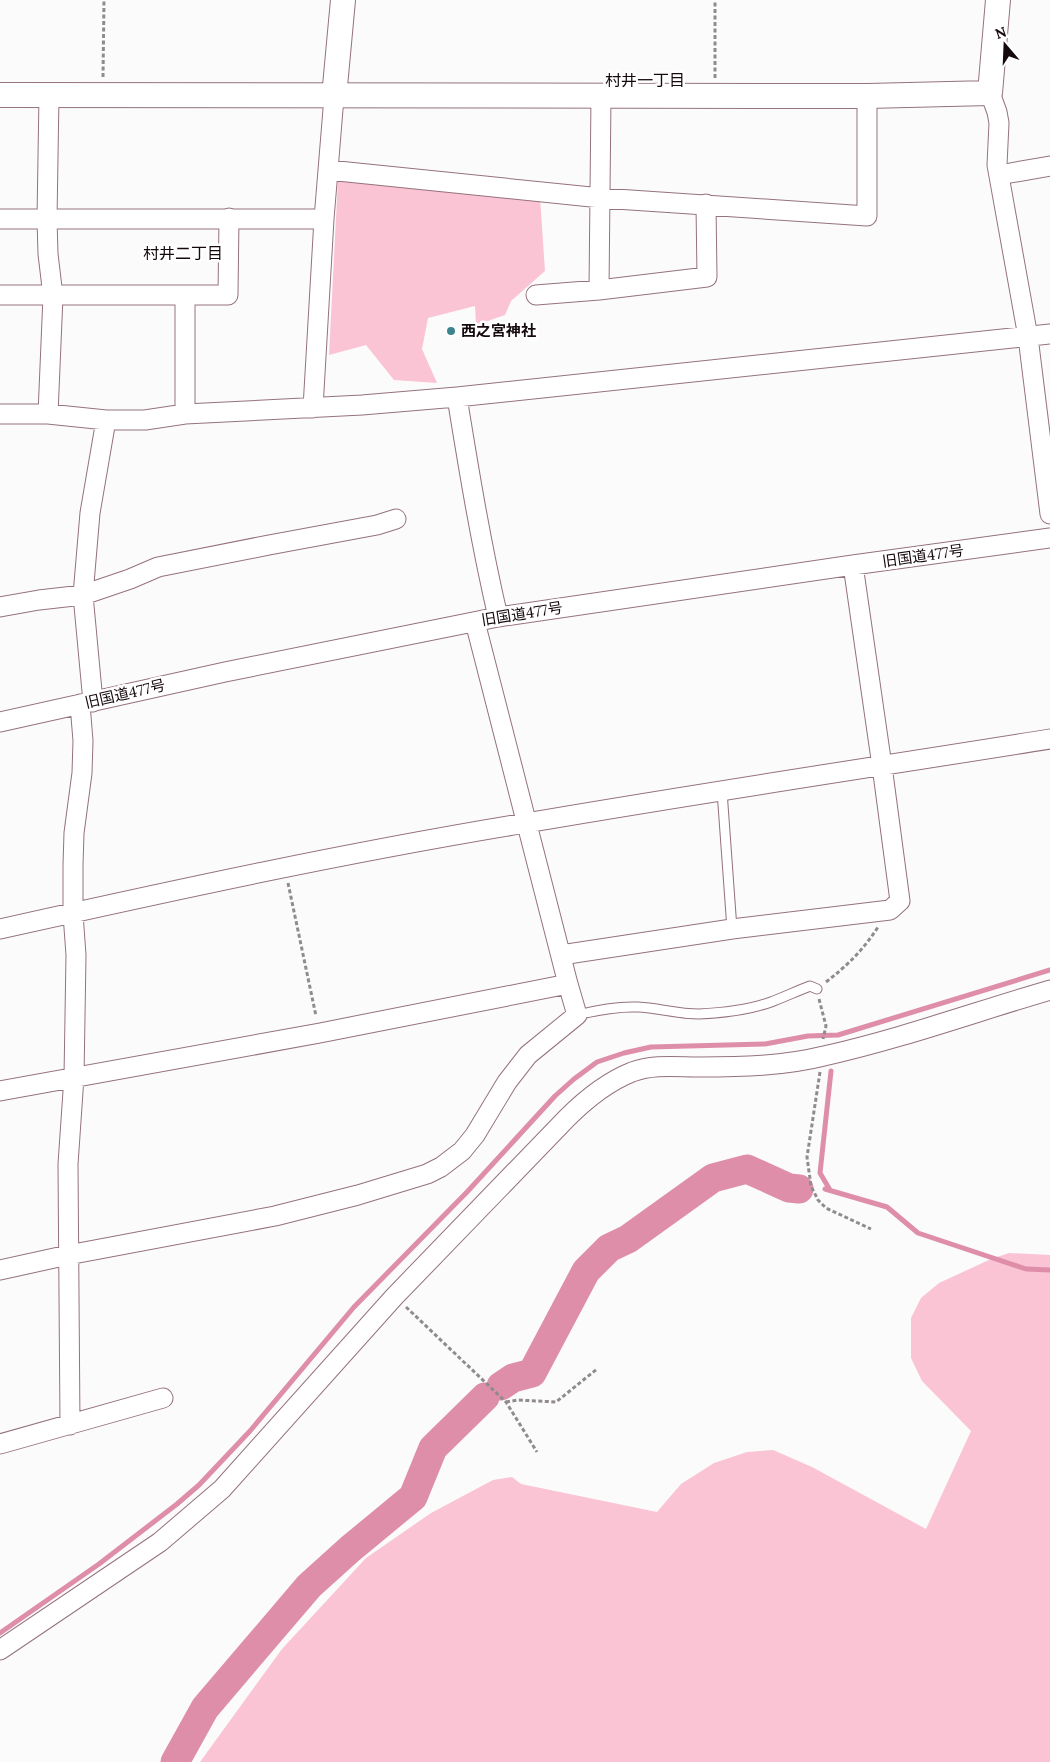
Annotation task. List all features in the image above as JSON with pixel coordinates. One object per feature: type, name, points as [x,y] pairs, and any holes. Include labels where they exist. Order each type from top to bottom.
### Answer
[{"type":"street","points":[[313,408],[324,219],[343,0]]},
{"type":"street","points":[[998,0],[990,93],[999,123],[996,154],[1028,337],[1050,514]]},
{"type":"street","points":[[0,95],[334,97],[867,96],[990,93]]},
{"type":"street","points":[[48,414],[53,296],[48,254],[47,219],[49,95]]},
{"type":"street","points":[[599,290],[601,96]]},
{"type":"street","points":[[328,170],[601,198],[866,216],[867,96]]},
{"type":"street","points":[[999,175],[1050,166]]},
{"type":"street","points":[[536,295],[599,290],[707,276],[706,204]]},
{"type":"street","points":[[0,295],[228,295],[229,218]]},
{"type":"street","points":[[0,219],[324,219]]},
{"type":"street","points":[[185,295],[185,414]]},
{"type":"street","points":[[0,414],[48,414],[106,420],[145,420],[185,414],[313,408],[457,397],[1050,334]]},
{"type":"street","points":[[457,397],[474,501],[498,617]]},
{"type":"street","points":[[70,1425],[68,1164],[74,1077],[76,955],[73,914],[74,849],[86,703],[83,595],[90,513],[106,420]]},
{"type":"street","points":[[0,607],[56,597],[83,595],[158,567],[377,525],[396,519]]},
{"type":"street","name":"旧国道477号","points":[[0,722],[235,670],[498,617],[1050,538]]},
{"type":"street","points":[[561,955],[732,929],[890,910],[900,902],[853,565]]},
{"type":"street","points":[[0,1270],[68,1255],[275,1216],[358,1195],[427,1174],[441,1167],[462,1151],[475,1135],[506,1082],[528,1055],[577,1015],[475,622]]},
{"type":"street","points":[[0,930],[284,868],[526,822],[1050,739]]},
{"type":"street","points":[[0,1091],[320,1033],[568,984]]},
{"type":"street","points":[[0,1650],[160,1542],[222,1488],[394,1296],[593,1094],[621,1077],[648,1068],[666,1066],[760,1065],[822,1051],[875,1043],[1050,990]]},
{"type":"street","points":[[0,1444],[163,1398]]},
{"type":"lane","points":[[722,791],[732,929]]},
{"type":"lane","points":[[577,1015],[608,1008],[638,1007],[665,1012],[699,1014],[723,1012],[770,1002],[810,986],[817,989]]},
{"type":"path","points":[[103,78],[104,0]]},
{"type":"path","points":[[715,0],[715,79]]},
{"type":"path","points":[[284,868],[320,1033]]},
{"type":"path","points":[[871,1229],[826,1208],[818,1200],[811,1186],[807,1157],[826,1026],[817,989],[846,968],[861,951],[890,910]]},
{"type":"path","points":[[394,1296],[506,1402],[537,1452]]},
{"type":"path","points":[[506,1402],[518,1400],[556,1402],[596,1369]]},
{"type":"shaded area","points":[[338,179],[540,197],[545,271],[511,301],[505,315],[476,325],[475,306],[428,318],[422,349],[437,383],[394,380],[366,345],[329,355]]},
{"type":"shaded area","points":[[1009,1253],[1050,1255],[1050,1762],[200,1762],[282,1649],[366,1558],[431,1513],[493,1480],[512,1477],[521,1484],[657,1512],[681,1484],[714,1463],[747,1452],[773,1450],[812,1467],[926,1529],[971,1431],[922,1381],[911,1358],[911,1318],[921,1298],[939,1283],[991,1259]]},
{"type":"waterway","points":[[0,1633],[99,1564],[199,1485],[250,1431],[354,1307],[467,1192],[555,1096],[597,1062],[651,1047],[765,1044],[808,1036],[838,1035],[1050,970]]},
{"type":"waterway","points":[[830,1190],[820,1173],[831,1071]]},
{"type":"waterway","points":[[501,1386],[513,1378],[532,1373],[586,1271],[609,1248],[628,1239],[713,1178],[747,1169],[789,1188],[799,1189]]},
{"type":"waterway","points":[[825,1189],[887,1207],[918,1233],[1026,1269],[1050,1270]]},
{"type":"waterway","points":[[175,1762],[205,1708],[309,1586],[413,1497],[433,1448],[485,1397]]},
{"type":"place","name":"西之宮神社","points":[[451,331]]},
{"type":"district","name":"村井一丁目","points":[[645,80]]},
{"type":"district","name":"村井二丁目","points":[[183,253]]}]
